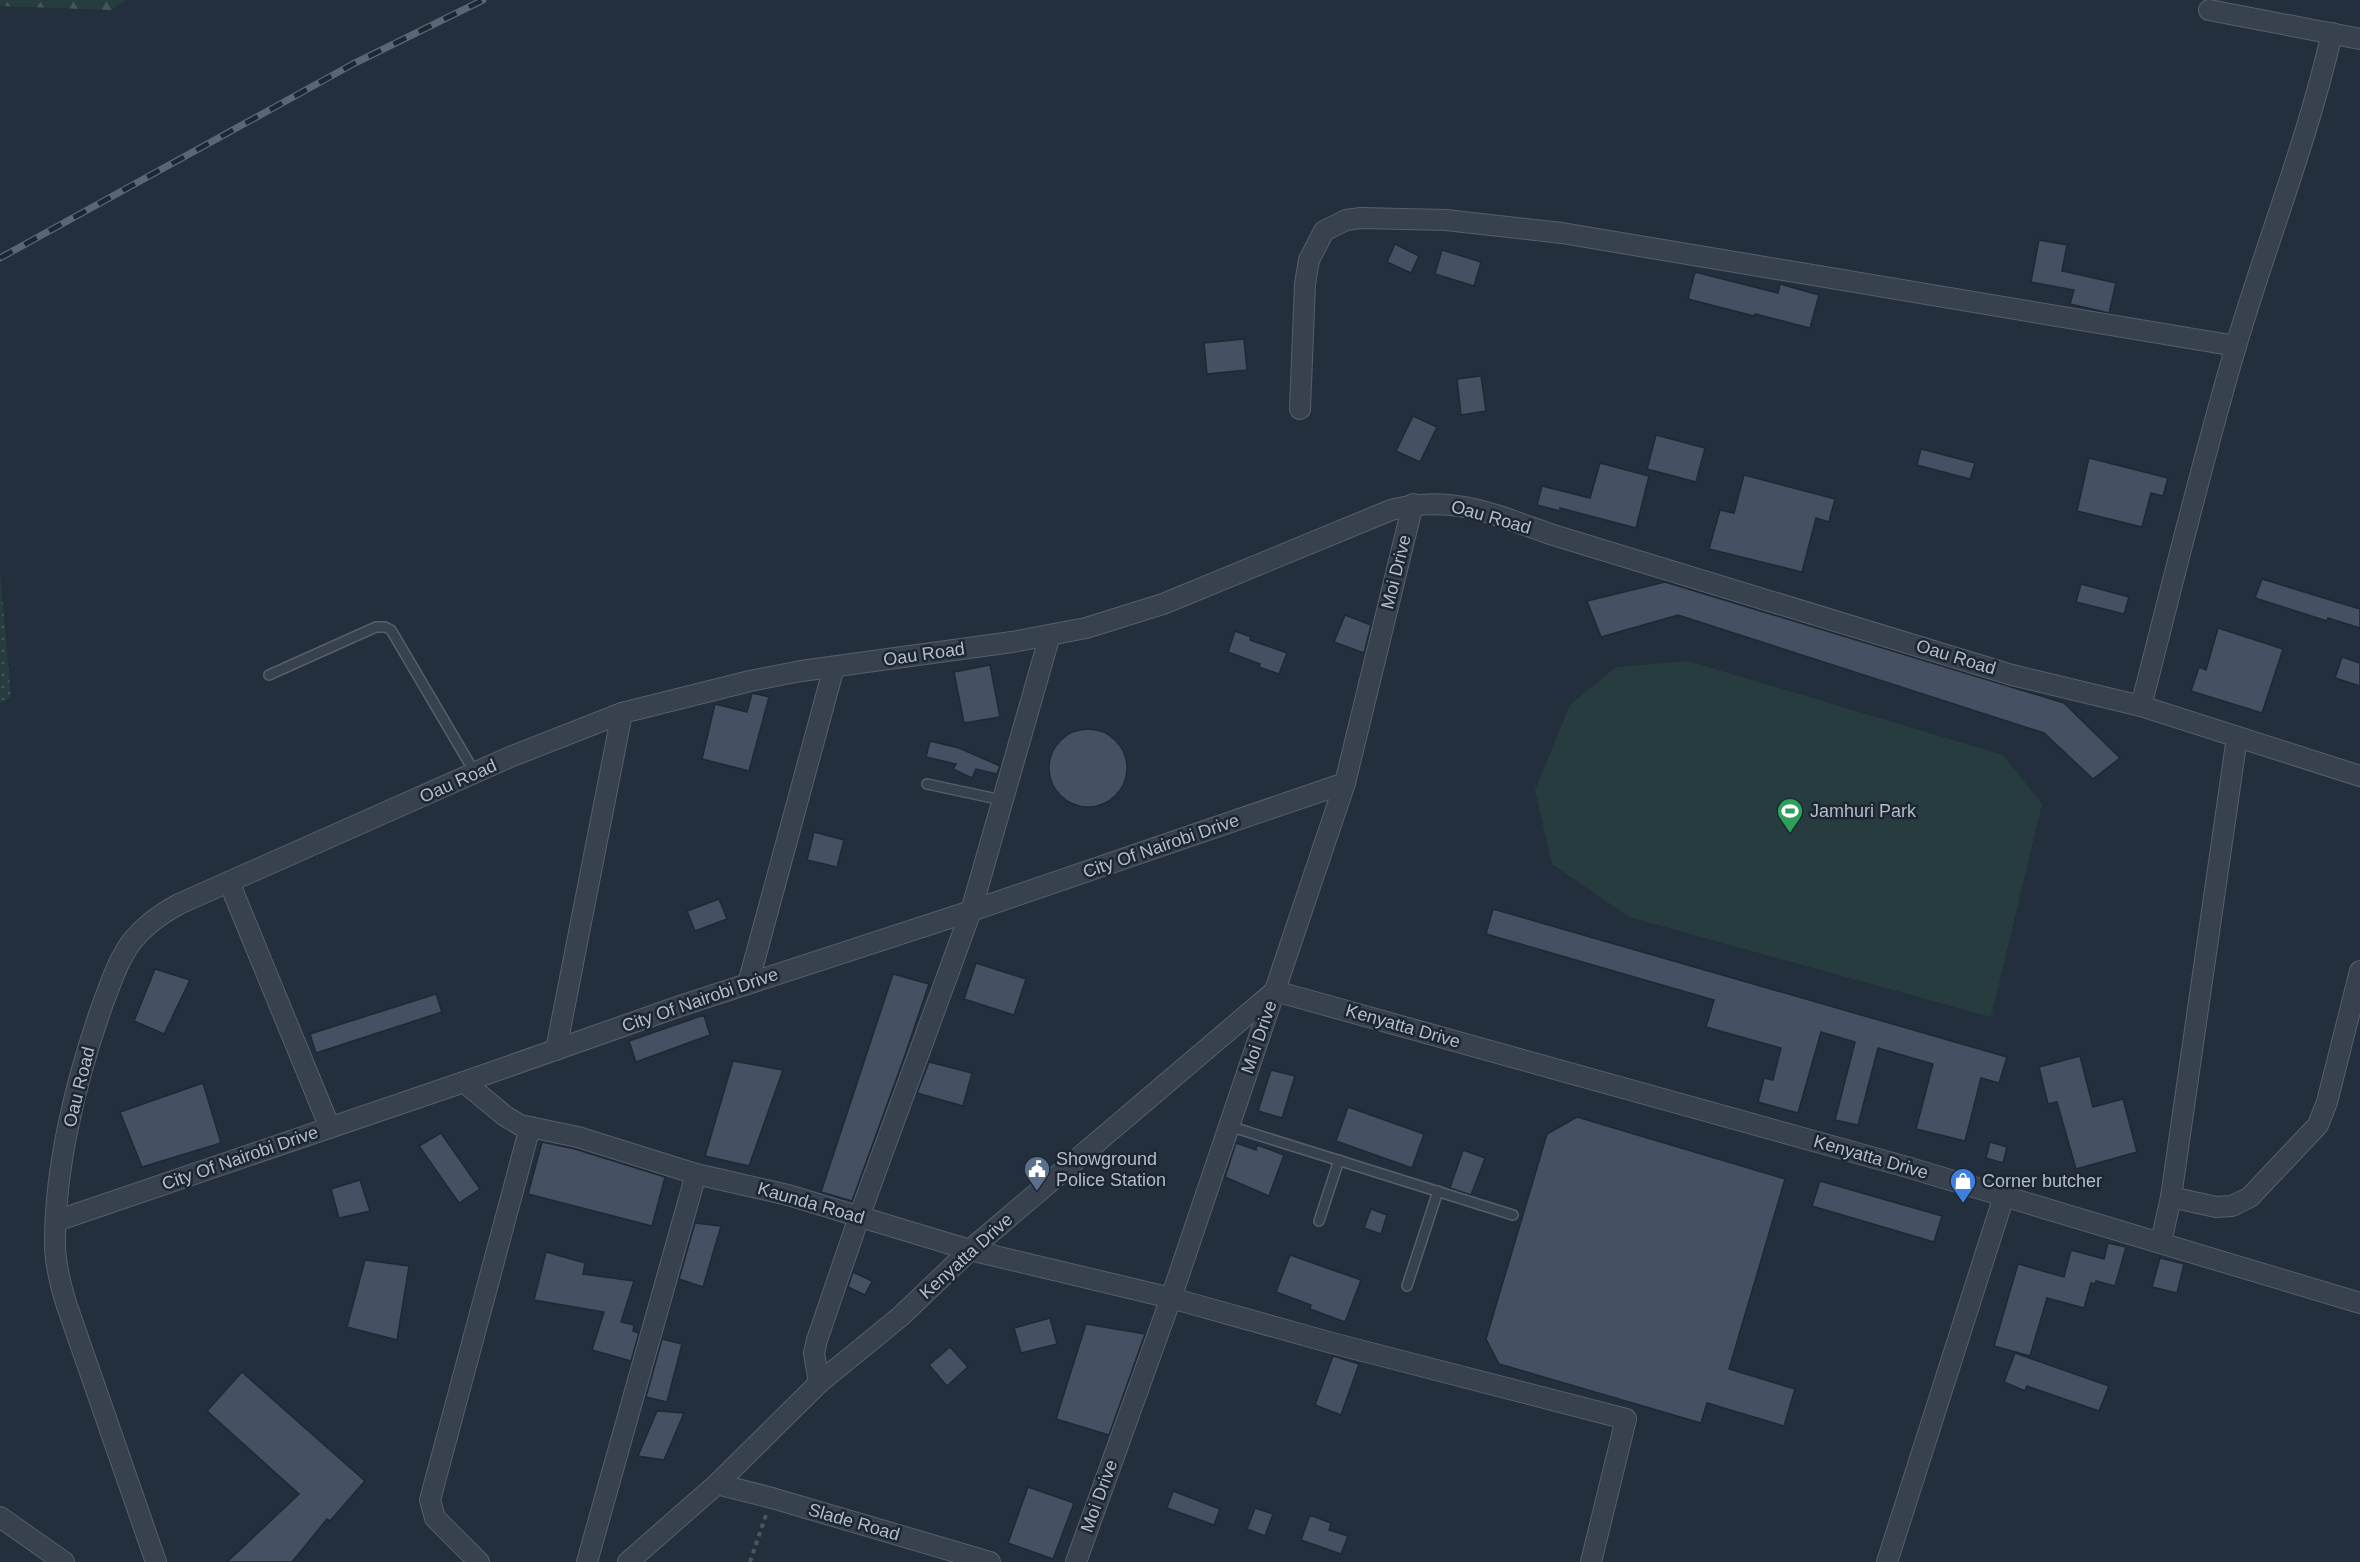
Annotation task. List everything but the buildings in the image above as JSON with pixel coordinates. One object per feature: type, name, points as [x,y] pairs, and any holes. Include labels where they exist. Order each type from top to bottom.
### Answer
[{"type":"street","points":[[2209,10],[2360,39]]},
{"type":"street","points":[[2141,706],[2236,346],[2320,87],[2332,33]]},
{"type":"street","points":[[1300,409],[1305,284],[1309,260],[1324,231],[1346,220],[1361,218],[1446,220],[1562,233],[2236,346]]},
{"type":"street","name":"Oau Road","points":[[156,1562],[61,1285],[55,1250],[56,1221],[67,1135],[94,1030],[119,962],[146,925],[161,913],[475,773],[622,713],[750,681],[1086,628],[1162,604],[1373,516],[1413,504],[1448,503],[1481,510],[1550,534],[2012,675],[2141,706],[2360,776]]},
{"type":"street","name":"Moi Drive","points":[[1076,1562],[1171,1298],[1345,783],[1413,504]]},
{"type":"street","points":[[819,1383],[814,1359],[817,1340],[859,1217],[971,911],[1050,635]]},
{"type":"street","points":[[748,984],[834,667]]},
{"type":"street","points":[[556,1050],[622,713]]},
{"type":"street","points":[[2161,1242],[2171,1197],[2237,737]]},
{"type":"street","name":"City Of Nairobi Drive","points":[[56,1221],[1345,783]]},
{"type":"street","points":[[229,882],[330,1128]]},
{"type":"street","points":[[2171,1197],[2216,1207],[2232,1206],[2250,1197],[2318,1125],[2327,1102],[2360,971]]},
{"type":"street","name":"Kenyatta Drive","points":[[628,1562],[717,1484],[819,1383],[900,1316],[970,1250],[1275,991],[1907,1167],[2360,1303]]},
{"type":"street","name":"Kaunda Road","points":[[464,1082],[513,1121],[530,1127],[578,1137],[696,1174],[788,1195],[970,1250],[1171,1298],[1344,1346],[1626,1419],[1591,1562]]},
{"type":"street","points":[[479,1562],[435,1518],[430,1500],[530,1127]]},
{"type":"street","points":[[587,1562],[696,1174]]},
{"type":"street","points":[[1887,1562],[2004,1196]]},
{"type":"street","name":"Slade Road","points":[[717,1484],[990,1562]]},
{"type":"street","points":[[0,1517],[64,1562]]},
{"type":"lane","points":[[269,675],[376,627],[385,627],[391,630],[475,773]]},
{"type":"lane","points":[[927,784],[1002,800]]},
{"type":"lane","points":[[1229,1125],[1513,1215]]},
{"type":"lane","points":[[1319,1221],[1339,1160]]},
{"type":"lane","points":[[1407,1286],[1438,1191]]},
{"type":"path","points":[[750,1562],[772,1498]]},
{"type":"green space","points":[[0,0],[126,0],[111,10],[0,6]]},
{"type":"green space","points":[[0,571],[11,698],[0,703]]},
{"type":"green space","name":"Jamhuri Park","points":[[1688,661],[2003,755],[2042,804],[1991,1017],[1629,917],[1552,864],[1535,790],[1570,705],[1616,667]]},
{"type":"railway","points":[[0,258],[353,64],[483,0]]},
{"type":"place","name":"Jamhuri Park","points":[[1790,834]]},
{"type":"place","name":"Showground Police Station","points":[[1037,1192]]},
{"type":"place","name":"Corner butcher","points":[[1963,1204]]}]
